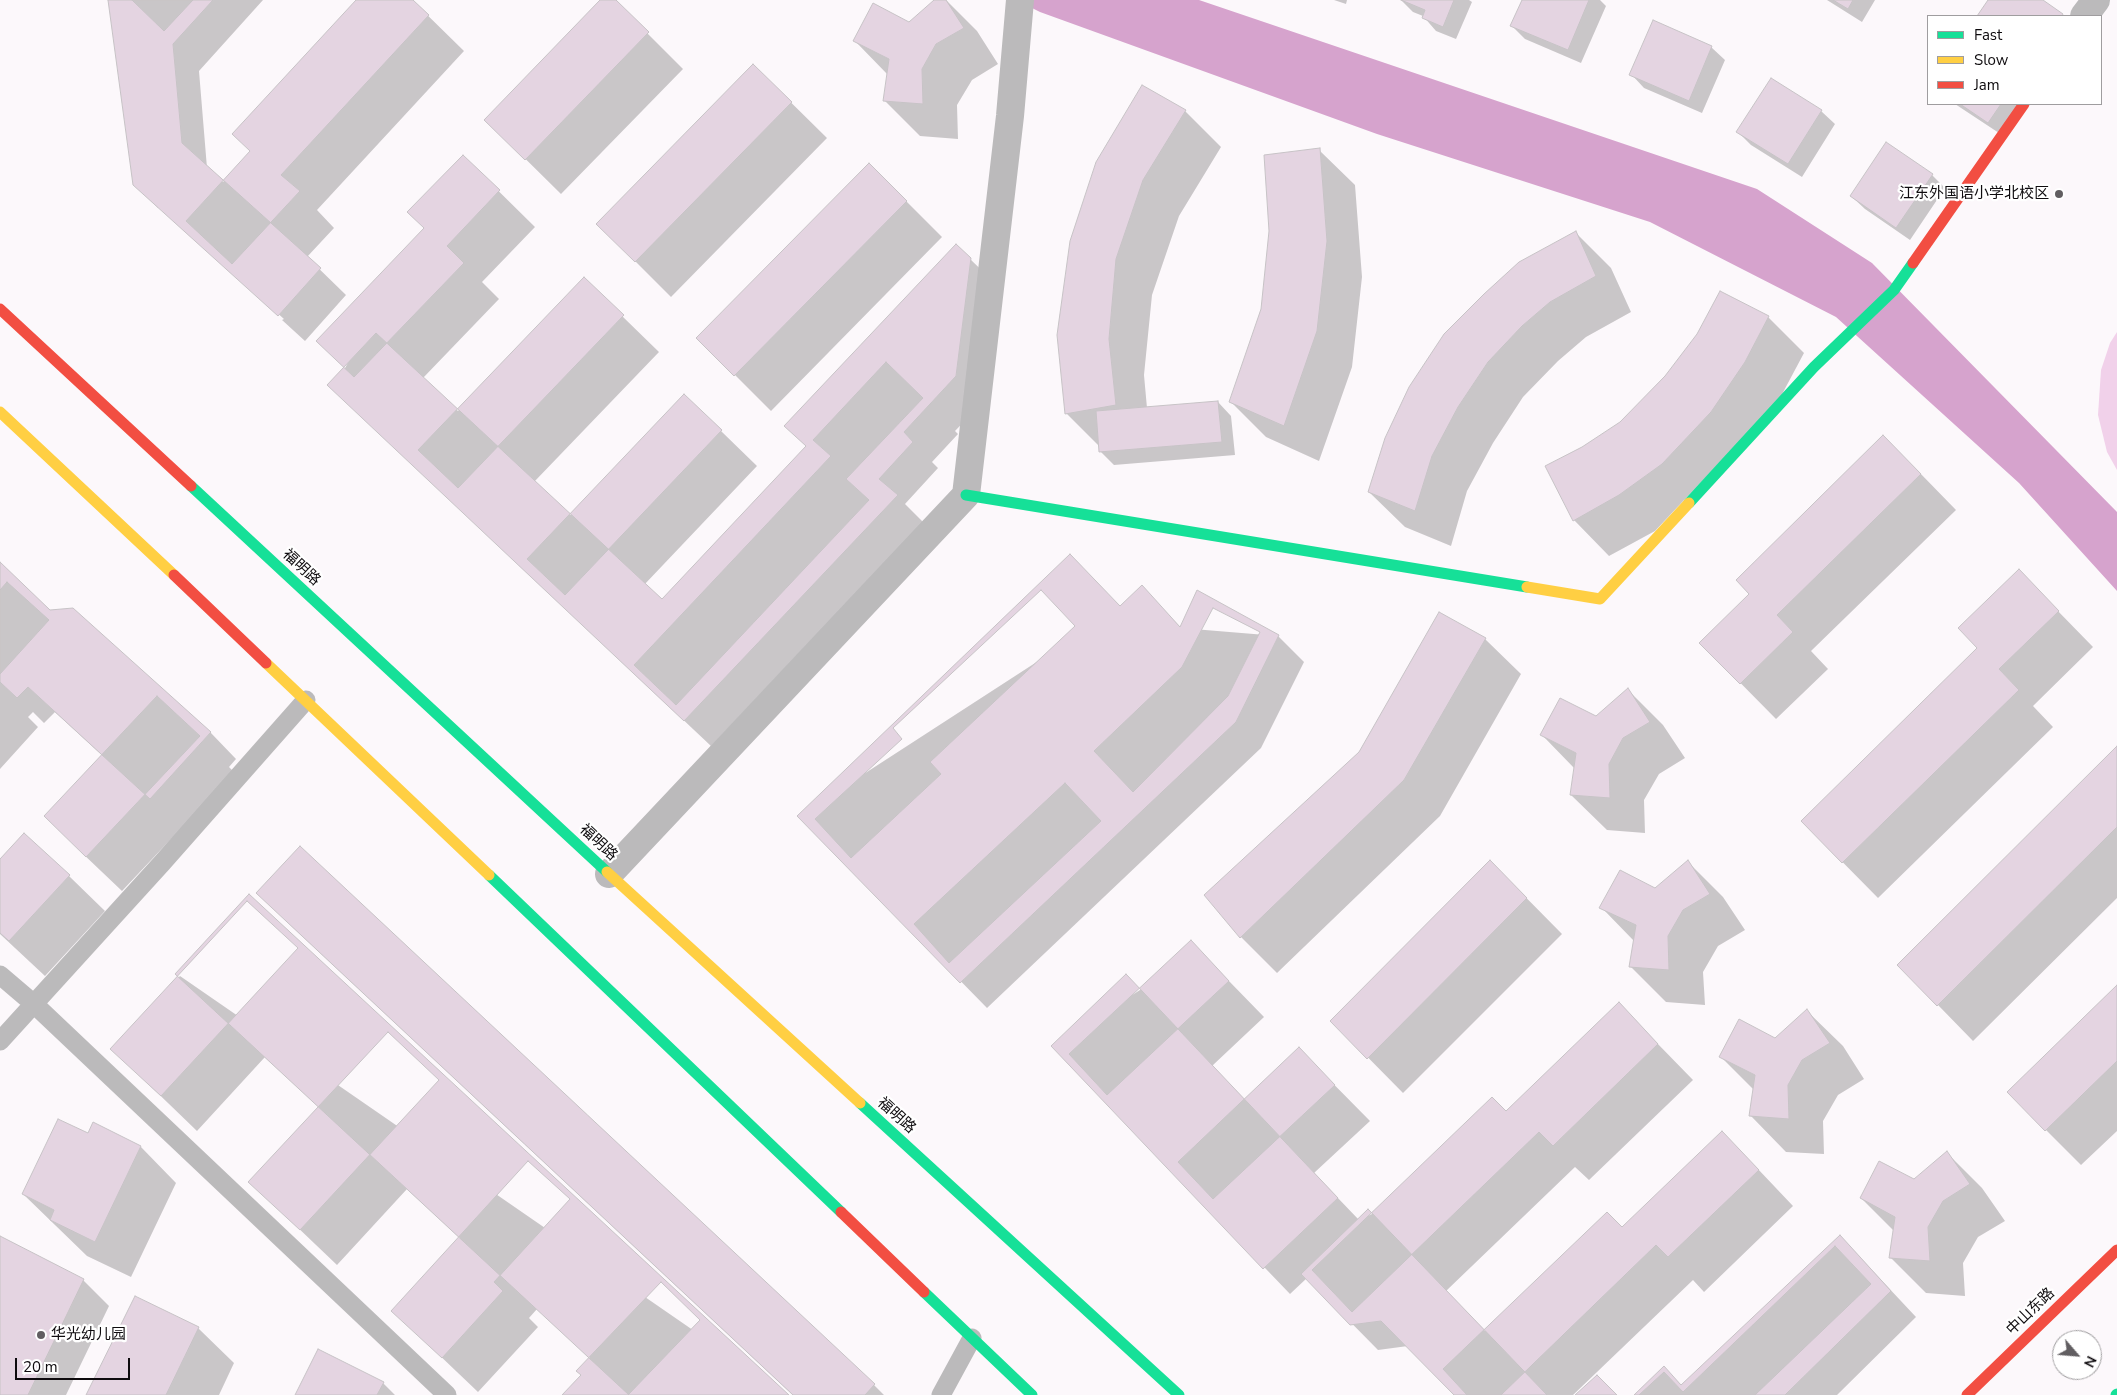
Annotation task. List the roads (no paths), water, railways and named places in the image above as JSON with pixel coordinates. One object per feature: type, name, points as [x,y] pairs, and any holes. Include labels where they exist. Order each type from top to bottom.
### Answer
[{"type":"main road","points":[[966,495],[1600,599],[1814,367],[1894,290],[2023,105]]},
{"type":"main road","name":"福明路","points":[[0,309],[609,874],[1179,1395]]},
{"type":"main road","points":[[0,412],[306,700],[1032,1395]]},
{"type":"main road","name":"中山东路","points":[[1967,1395],[2117,1250]]},
{"type":"street","points":[[609,874],[966,495],[1015,63],[1020,0]]},
{"type":"street","points":[[2085,15],[2096,0]]},
{"type":"lane","points":[[0,1040],[169,856],[306,700]]},
{"type":"lane","points":[[0,975],[34,1004],[447,1395]]},
{"type":"lane","points":[[941,1395],[972,1338]]},
{"type":"place","name":"江东外国语小学北校区","points":[[2059,194]]},
{"type":"place","name":"华光幼儿园","points":[[41,1335]]}]
